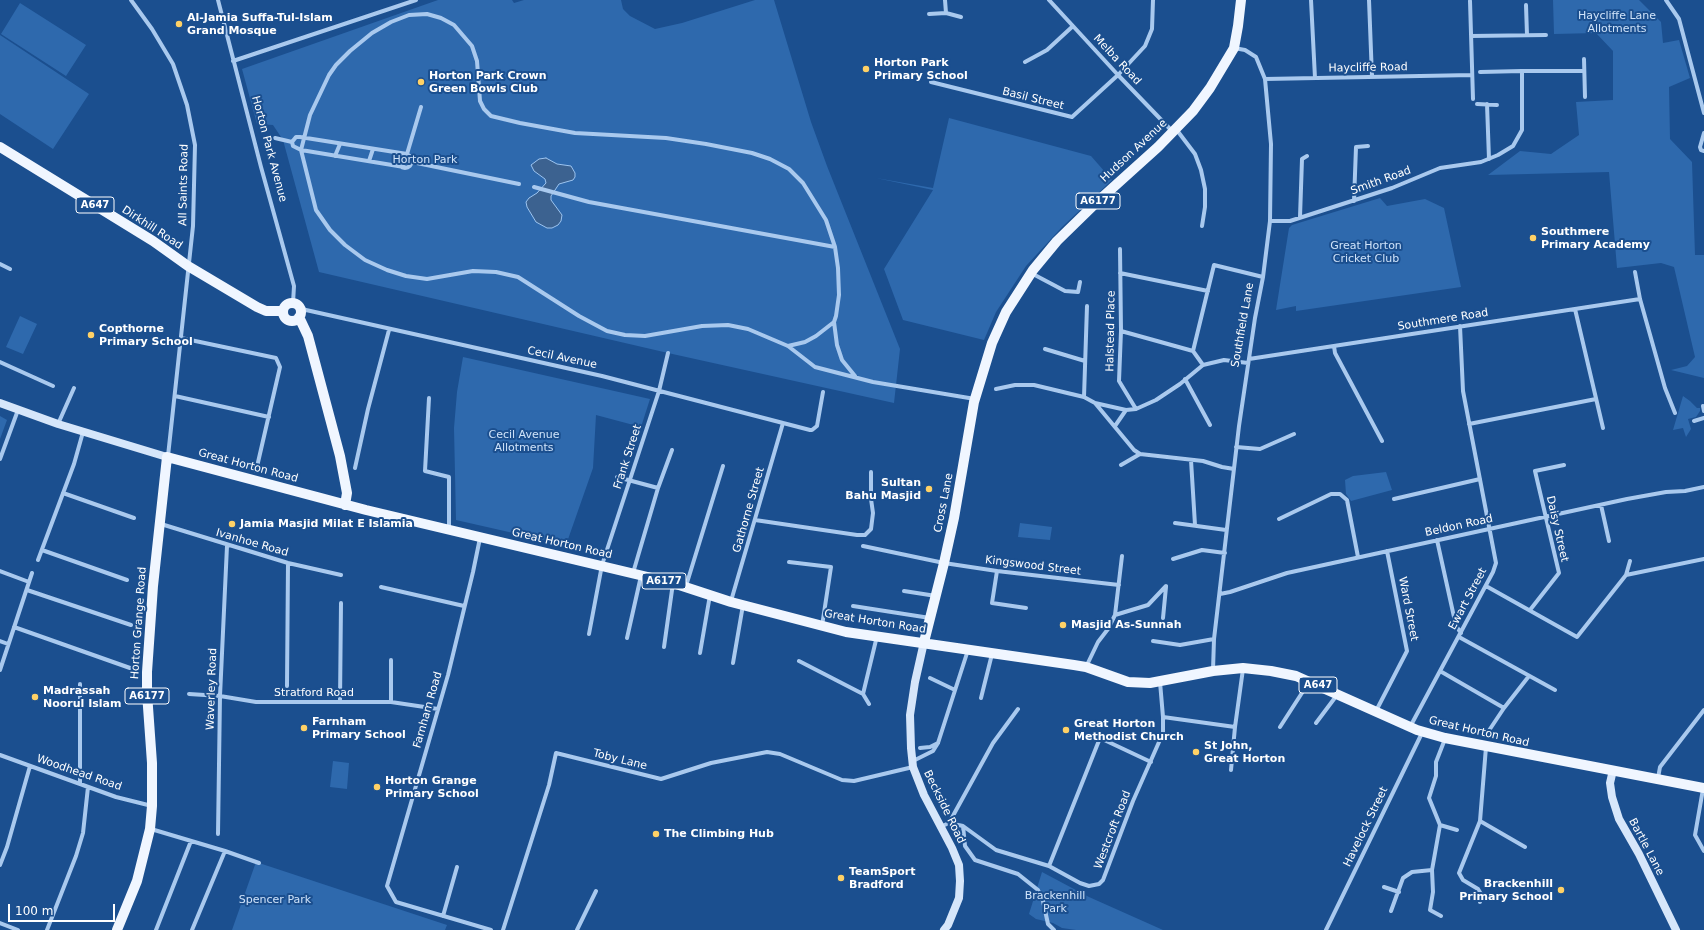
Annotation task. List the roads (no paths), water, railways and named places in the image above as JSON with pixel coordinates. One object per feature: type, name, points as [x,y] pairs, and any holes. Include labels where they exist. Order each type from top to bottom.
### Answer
[{"type":"main road","name":"A6177","points":[[1234,48],[1241,0]]},
{"type":"main road","name":"Hudson Avenue","points":[[984,368],[992,342],[1006,312],[1032,273],[1057,241],[1193,111],[1210,88],[1234,48]]},
{"type":"main road","name":"Dirkhill Road","points":[[0,147],[153,241],[188,266]]},
{"type":"main road","name":"A647","points":[[188,266],[257,307],[266,311],[283,312]]},
{"type":"main road","points":[[283,312],[285,306],[300,310],[294,321],[289,320]]},
{"type":"main road","name":"Horton Park Avenue","points":[[300,310],[340,456],[347,493],[345,505]]},
{"type":"main road","name":"Horton Park Avenue","points":[[283,312],[284,317],[289,320],[298,330],[312,355]]},
{"type":"main road","name":"Cross Lane","points":[[924,642],[944,563],[976,399],[984,368]]},
{"type":"main road","name":"Great Horton Road","points":[[168,457],[345,505],[686,586],[731,602],[846,632],[924,642],[1086,667],[1128,682],[1160,682],[1213,671],[1243,668],[1288,674],[1309,681],[1423,732],[1445,738],[1483,744],[1703,788]]},
{"type":"main road","name":"Horton Grange Road","points":[[117,930],[137,881],[150,829],[152,806],[152,763],[147,693],[153,586],[159,523],[168,457]]},
{"type":"main road","points":[[329,500],[337,499],[347,493]]},
{"type":"street","name":"All Saints Road","points":[[131,0],[173,64],[187,105],[195,145],[195,191],[168,457]]},
{"type":"street","name":"Horton Park Avenue","points":[[218,0],[300,310]]},
{"type":"street","points":[[233,61],[416,0]]},
{"type":"street","points":[[945,0],[946,13]]},
{"type":"street","name":"Melba Road","points":[[1049,0],[1118,75],[1184,139],[1194,154],[1201,170],[1205,189],[1202,226]]},
{"type":"street","points":[[1118,75],[1145,46],[1152,29],[1153,0]]},
{"type":"street","points":[[1311,0],[1315,78]]},
{"type":"street","points":[[1369,0],[1372,77]]},
{"type":"street","points":[[1666,0],[1679,19],[1704,113]]},
{"type":"street","points":[[1470,1],[1473,99]]},
{"type":"street","points":[[1526,5],[1527,35]]},
{"type":"street","points":[[929,14],[946,13],[961,17]]},
{"type":"street","points":[[855,376],[842,360],[837,345],[834,322],[839,295],[835,247],[826,220],[803,183],[789,169],[770,159],[752,153],[706,144],[666,138],[575,132],[520,123],[491,116],[484,110],[480,101],[477,61],[472,46],[454,25],[441,18],[427,14],[410,15],[391,22],[367,38],[336,65],[321,91],[310,115],[301,150],[316,210],[330,230],[345,245],[365,260],[387,270],[406,276],[427,279],[473,271],[496,272],[518,277],[579,316],[607,331],[626,335],[645,336],[702,326],[728,325],[748,329],[788,346],[815,367],[855,376],[873,382],[976,399]]},
{"type":"street","points":[[1025,62],[1047,50],[1073,26]]},
{"type":"street","points":[[1471,36],[1546,35]]},
{"type":"street","name":"Southfield Lane","points":[[1213,671],[1214,639],[1236,447],[1255,318],[1263,277],[1270,221],[1271,144],[1264,79],[1256,57],[1245,50],[1234,48]]},
{"type":"street","points":[[1584,59],[1585,97]]},
{"type":"street","name":"Smith Road","points":[[1270,221],[1290,221],[1392,188],[1440,168],[1482,162],[1498,155],[1513,146],[1522,130],[1522,71]]},
{"type":"street","points":[[1480,72],[1584,71]]},
{"type":"street","name":"Basil Street","points":[[930,82],[1072,117],[1118,75]]},
{"type":"street","name":"Haycliffe Road","points":[[1264,79],[1472,75]]},
{"type":"street","points":[[1477,104],[1497,104]]},
{"type":"street","points":[[1487,104],[1489,159]]},
{"type":"street","points":[[407,154],[421,107]]},
{"type":"street","points":[[1704,133],[1700,147],[1701,150],[1704,151]]},
{"type":"street","points":[[292,142],[296,137],[407,154],[410,156],[412,162]]},
{"type":"street","points":[[275,138],[292,142],[293,146],[301,150],[335,156],[404,167],[408,167],[412,162]]},
{"type":"street","points":[[335,156],[340,144]]},
{"type":"street","points":[[1354,201],[1356,147],[1368,146]]},
{"type":"street","points":[[369,161],[374,149]]},
{"type":"street","points":[[404,167],[400,165],[399,160],[402,155],[407,154]]},
{"type":"street","points":[[1300,218],[1302,159],[1307,156]]},
{"type":"street","points":[[412,162],[519,184]]},
{"type":"street","points":[[534,187],[589,202],[835,247]]},
{"type":"street","name":"Halstead Place","points":[[1120,249],[1121,331],[1119,380],[1136,409]]},
{"type":"street","points":[[0,264],[10,269]]},
{"type":"street","points":[[1193,351],[1214,265],[1263,277]]},
{"type":"street","points":[[1635,272],[1640,299],[1665,388],[1675,413]]},
{"type":"street","points":[[1032,273],[1065,291],[1078,292],[1080,282]]},
{"type":"street","points":[[1120,273],[1208,291]]},
{"type":"street","name":"Southmere Road","points":[[1249,361],[1460,326],[1640,299]]},
{"type":"street","points":[[1084,397],[1087,306]]},
{"type":"street","points":[[1575,309],[1603,428]]},
{"type":"street","name":"Cecil Avenue","points":[[300,310],[602,376],[812,430],[817,426],[822,392]]},
{"type":"street","points":[[788,346],[805,342],[816,336],[834,322]]},
{"type":"street","name":"Ewart Street","points":[[1410,727],[1486,586],[1496,563],[1463,391],[1460,326]]},
{"type":"street","points":[[355,468],[368,409],[389,330]]},
{"type":"street","points":[[1121,331],[1193,351],[1203,364]]},
{"type":"street","points":[[181,338],[276,358],[280,367],[256,471]]},
{"type":"street","points":[[1334,346],[1335,353],[1382,440]]},
{"type":"street","points":[[1045,350],[1085,361]]},
{"type":"street","name":"Frank Street","points":[[589,634],[602,565],[659,391],[668,354]]},
{"type":"street","points":[[1095,404],[1126,410],[1136,409],[1156,400],[1203,364],[1224,360],[1249,361]]},
{"type":"street","points":[[0,362],[53,386]]},
{"type":"street","points":[[1185,379],[1210,425]]},
{"type":"street","points":[[996,389],[1015,385],[1034,385],[1084,397],[1095,404],[1134,450],[1140,454],[1203,461],[1234,469]]},
{"type":"street","points":[[58,424],[74,388]]},
{"type":"street","points":[[175,396],[269,417]]},
{"type":"street","points":[[429,398],[425,471],[449,477],[449,530]]},
{"type":"street","points":[[1469,424],[1596,399]]},
{"type":"street","name":"Great Horton Road","points":[[0,403],[58,424],[168,457]]},
{"type":"street","points":[[1703,406],[1704,411]]},
{"type":"street","points":[[0,459],[18,410]]},
{"type":"street","points":[[1115,426],[1126,410]]},
{"type":"street","points":[[1694,421],[1704,418]]},
{"type":"street","name":"Gathorne Street","points":[[731,602],[783,423]]},
{"type":"street","points":[[38,560],[74,464],[83,432]]},
{"type":"street","points":[[1236,447],[1260,449],[1294,434]]},
{"type":"street","points":[[627,638],[637,575],[658,488],[672,450]]},
{"type":"street","points":[[1120,465],[1140,454]]},
{"type":"street","points":[[1191,460],[1195,525]]},
{"type":"street","name":"Daisy Street","points":[[1530,610],[1559,573],[1535,471],[1564,465]]},
{"type":"street","points":[[686,586],[723,466]]},
{"type":"street","points":[[756,520],[865,535],[871,529],[873,513],[871,499],[871,472]]},
{"type":"street","points":[[617,477],[630,482],[658,488]]},
{"type":"street","points":[[1394,499],[1480,479]]},
{"type":"street","name":"Beldon Road","points":[[1220,594],[1230,592],[1287,572],[1601,505],[1666,492],[1685,491],[1704,487]]},
{"type":"street","points":[[63,493],[134,518]]},
{"type":"street","points":[[1279,519],[1331,494],[1340,494],[1347,500],[1358,557]]},
{"type":"street","points":[[1601,505],[1609,541]]},
{"type":"street","name":"Ivanhoe Road","points":[[159,523],[227,546],[288,563],[341,575]]},
{"type":"street","points":[[1175,523],[1226,530]]},
{"type":"street","name":"Farnham Road","points":[[443,916],[396,902],[387,886],[438,709],[473,572],[480,538]]},
{"type":"street","points":[[1437,540],[1456,626],[1460,635],[1555,690]]},
{"type":"street","name":"Waverley Road","points":[[218,834],[220,696],[227,546]]},
{"type":"street","name":"Kingswood Street","points":[[863,546],[944,563],[1119,586]]},
{"type":"street","points":[[42,550],[127,580]]},
{"type":"street","points":[[1173,559],[1202,550],[1224,553]]},
{"type":"street","name":"Ward Street","points":[[1376,712],[1407,651],[1387,551]]},
{"type":"street","points":[[1086,667],[1098,642],[1108,629],[1115,615],[1122,556]]},
{"type":"street","points":[[1626,576],[1704,559]]},
{"type":"street","points":[[1486,586],[1577,638],[1626,576],[1630,561]]},
{"type":"street","points":[[789,562],[831,567],[822,626]]},
{"type":"street","points":[[287,686],[288,563]]},
{"type":"street","points":[[0,571],[29,582]]},
{"type":"street","points":[[997,571],[992,604],[1026,608]]},
{"type":"street","points":[[0,670],[32,573]]},
{"type":"street","points":[[664,647],[673,583]]},
{"type":"street","points":[[1115,615],[1148,605],[1166,586],[1163,618]]},
{"type":"street","points":[[381,587],[464,606]]},
{"type":"street","points":[[27,590],[131,625]]},
{"type":"street","points":[[904,590],[936,596]]},
{"type":"street","points":[[700,653],[710,594]]},
{"type":"street","points":[[340,702],[341,602]]},
{"type":"street","points":[[733,663],[743,605]]},
{"type":"street","points":[[853,606],[930,618]]},
{"type":"street","points":[[14,627],[130,668]]},
{"type":"street","points":[[863,694],[877,636]]},
{"type":"street","points":[[1153,642],[1180,645],[1214,639]]},
{"type":"street","points":[[0,641],[8,644]]},
{"type":"street","name":"Beckside Road","points":[[924,642],[915,682],[910,715],[913,764],[924,794],[952,848],[959,865],[959,898],[948,925],[944,930]]},
{"type":"street","points":[[913,764],[933,751],[938,743],[968,650]]},
{"type":"street","points":[[981,698],[992,653]]},
{"type":"street","points":[[391,660],[391,702]]},
{"type":"street","points":[[799,661],[863,694],[869,704]]},
{"type":"street","points":[[1231,770],[1243,668]]},
{"type":"street","points":[[1440,671],[1504,708]]},
{"type":"street","points":[[1488,732],[1504,708],[1529,676]]},
{"type":"street","points":[[930,678],[955,690]]},
{"type":"street","points":[[1280,727],[1309,681]]},
{"type":"street","name":"Westcroft Road","points":[[949,823],[963,826],[996,850],[1049,866],[1080,884],[1089,886],[1099,884],[1103,880],[1133,801],[1163,733],[1160,682]]},
{"type":"street","points":[[80,684],[80,784]]},
{"type":"street","name":"Stratford Road","points":[[189,694],[220,696],[256,702],[391,702],[438,709]]},
{"type":"street","points":[[1316,723],[1338,694]]},
{"type":"street","points":[[940,827],[949,823],[994,743],[1018,709]]},
{"type":"street","points":[[1658,779],[1660,767],[1704,710]]},
{"type":"street","points":[[1163,717],[1235,727]]},
{"type":"street","name":"Havelock Street","points":[[1326,930],[1423,732]]},
{"type":"street","points":[[1049,866],[1100,738],[1151,762]]},
{"type":"street","points":[[1441,916],[1430,910],[1433,892],[1432,870],[1440,825],[1429,798],[1436,776],[1436,762],[1445,738]]},
{"type":"street","points":[[920,748],[930,747],[938,743]]},
{"type":"street","points":[[1480,902],[1481,894],[1478,889],[1463,880],[1460,873],[1480,821],[1483,744]]},
{"type":"street","name":"Toby Lane","points":[[503,930],[548,785],[556,753],[661,779],[712,763],[767,752],[780,754],[842,780],[854,781],[913,764]]},
{"type":"street","name":"Woodhead Road","points":[[0,755],[116,797],[152,806]]},
{"type":"street","points":[[0,865],[9,840],[30,766]]},
{"type":"street","name":"Bartle Lane","points":[[1612,770],[1610,783],[1612,798],[1619,818],[1639,854],[1676,930]]},
{"type":"street","points":[[47,930],[76,856],[82,833],[88,787]]},
{"type":"street","points":[[1703,788],[1695,835],[1704,851]]},
{"type":"street","points":[[1480,821],[1525,847]]},
{"type":"street","points":[[1440,825],[1457,830]]},
{"type":"street","points":[[963,826],[965,846],[975,860],[1018,874],[1038,890],[1043,901],[1048,924],[1054,930]]},
{"type":"street","points":[[150,829],[225,851],[259,863]]},
{"type":"street","points":[[156,930],[192,841]]},
{"type":"street","points":[[192,930],[225,851]]},
{"type":"street","points":[[457,867],[443,916],[491,930]]},
{"type":"street","points":[[1391,911],[1403,878],[1412,872],[1432,870]]},
{"type":"street","points":[[1384,887],[1399,892]]},
{"type":"street","points":[[577,930],[596,892]]},
{"type":"street","points":[[0,923],[18,930]]},
{"type":"place","name":"Al-Jamia Suffa-Tul-Islam Grand Mosque","points":[[179,24]]},
{"type":"place","name":"Horton Park Primary School","points":[[866,69]]},
{"type":"place","name":"Horton Park Crown Green Bowls Club","points":[[421,82]]},
{"type":"place","name":"Southmere Primary Academy","points":[[1533,238]]},
{"type":"place","name":"Copthorne Primary School","points":[[91,335]]},
{"type":"place","name":"Sultan Bahu Masjid","points":[[929,489]]},
{"type":"place","name":"Jamia Masjid Milat E Islamia","points":[[232,524]]},
{"type":"place","name":"Masjid As-Sunnah","points":[[1063,625]]},
{"type":"place","name":"Madrassah Noorul Islam","points":[[35,697]]},
{"type":"place","name":"Farnham Primary School","points":[[304,728]]},
{"type":"place","name":"Great Horton Methodist Church","points":[[1066,730]]},
{"type":"place","name":"St John, Great Horton","points":[[1196,752]]},
{"type":"place","name":"Horton Grange Primary School","points":[[377,787]]},
{"type":"place","name":"The Climbing Hub","points":[[656,834]]},
{"type":"place","name":"TeamSport Bradford","points":[[841,878]]},
{"type":"place","name":"Brackenhill Primary School","points":[[1561,890]]},
{"type":"park label","name":"Haycliffe Lane Allotments","points":[[1617,22]]},
{"type":"park label","name":"Horton Park","points":[[425,160]]},
{"type":"park label","name":"Great Horton Cricket Club","points":[[1366,252]]},
{"type":"park label","name":"Cecil Avenue Allotments","points":[[524,441]]},
{"type":"park label","name":"Spencer Park","points":[[275,900]]},
{"type":"park label","name":"Brackenhill Park","points":[[1055,902]]}]
